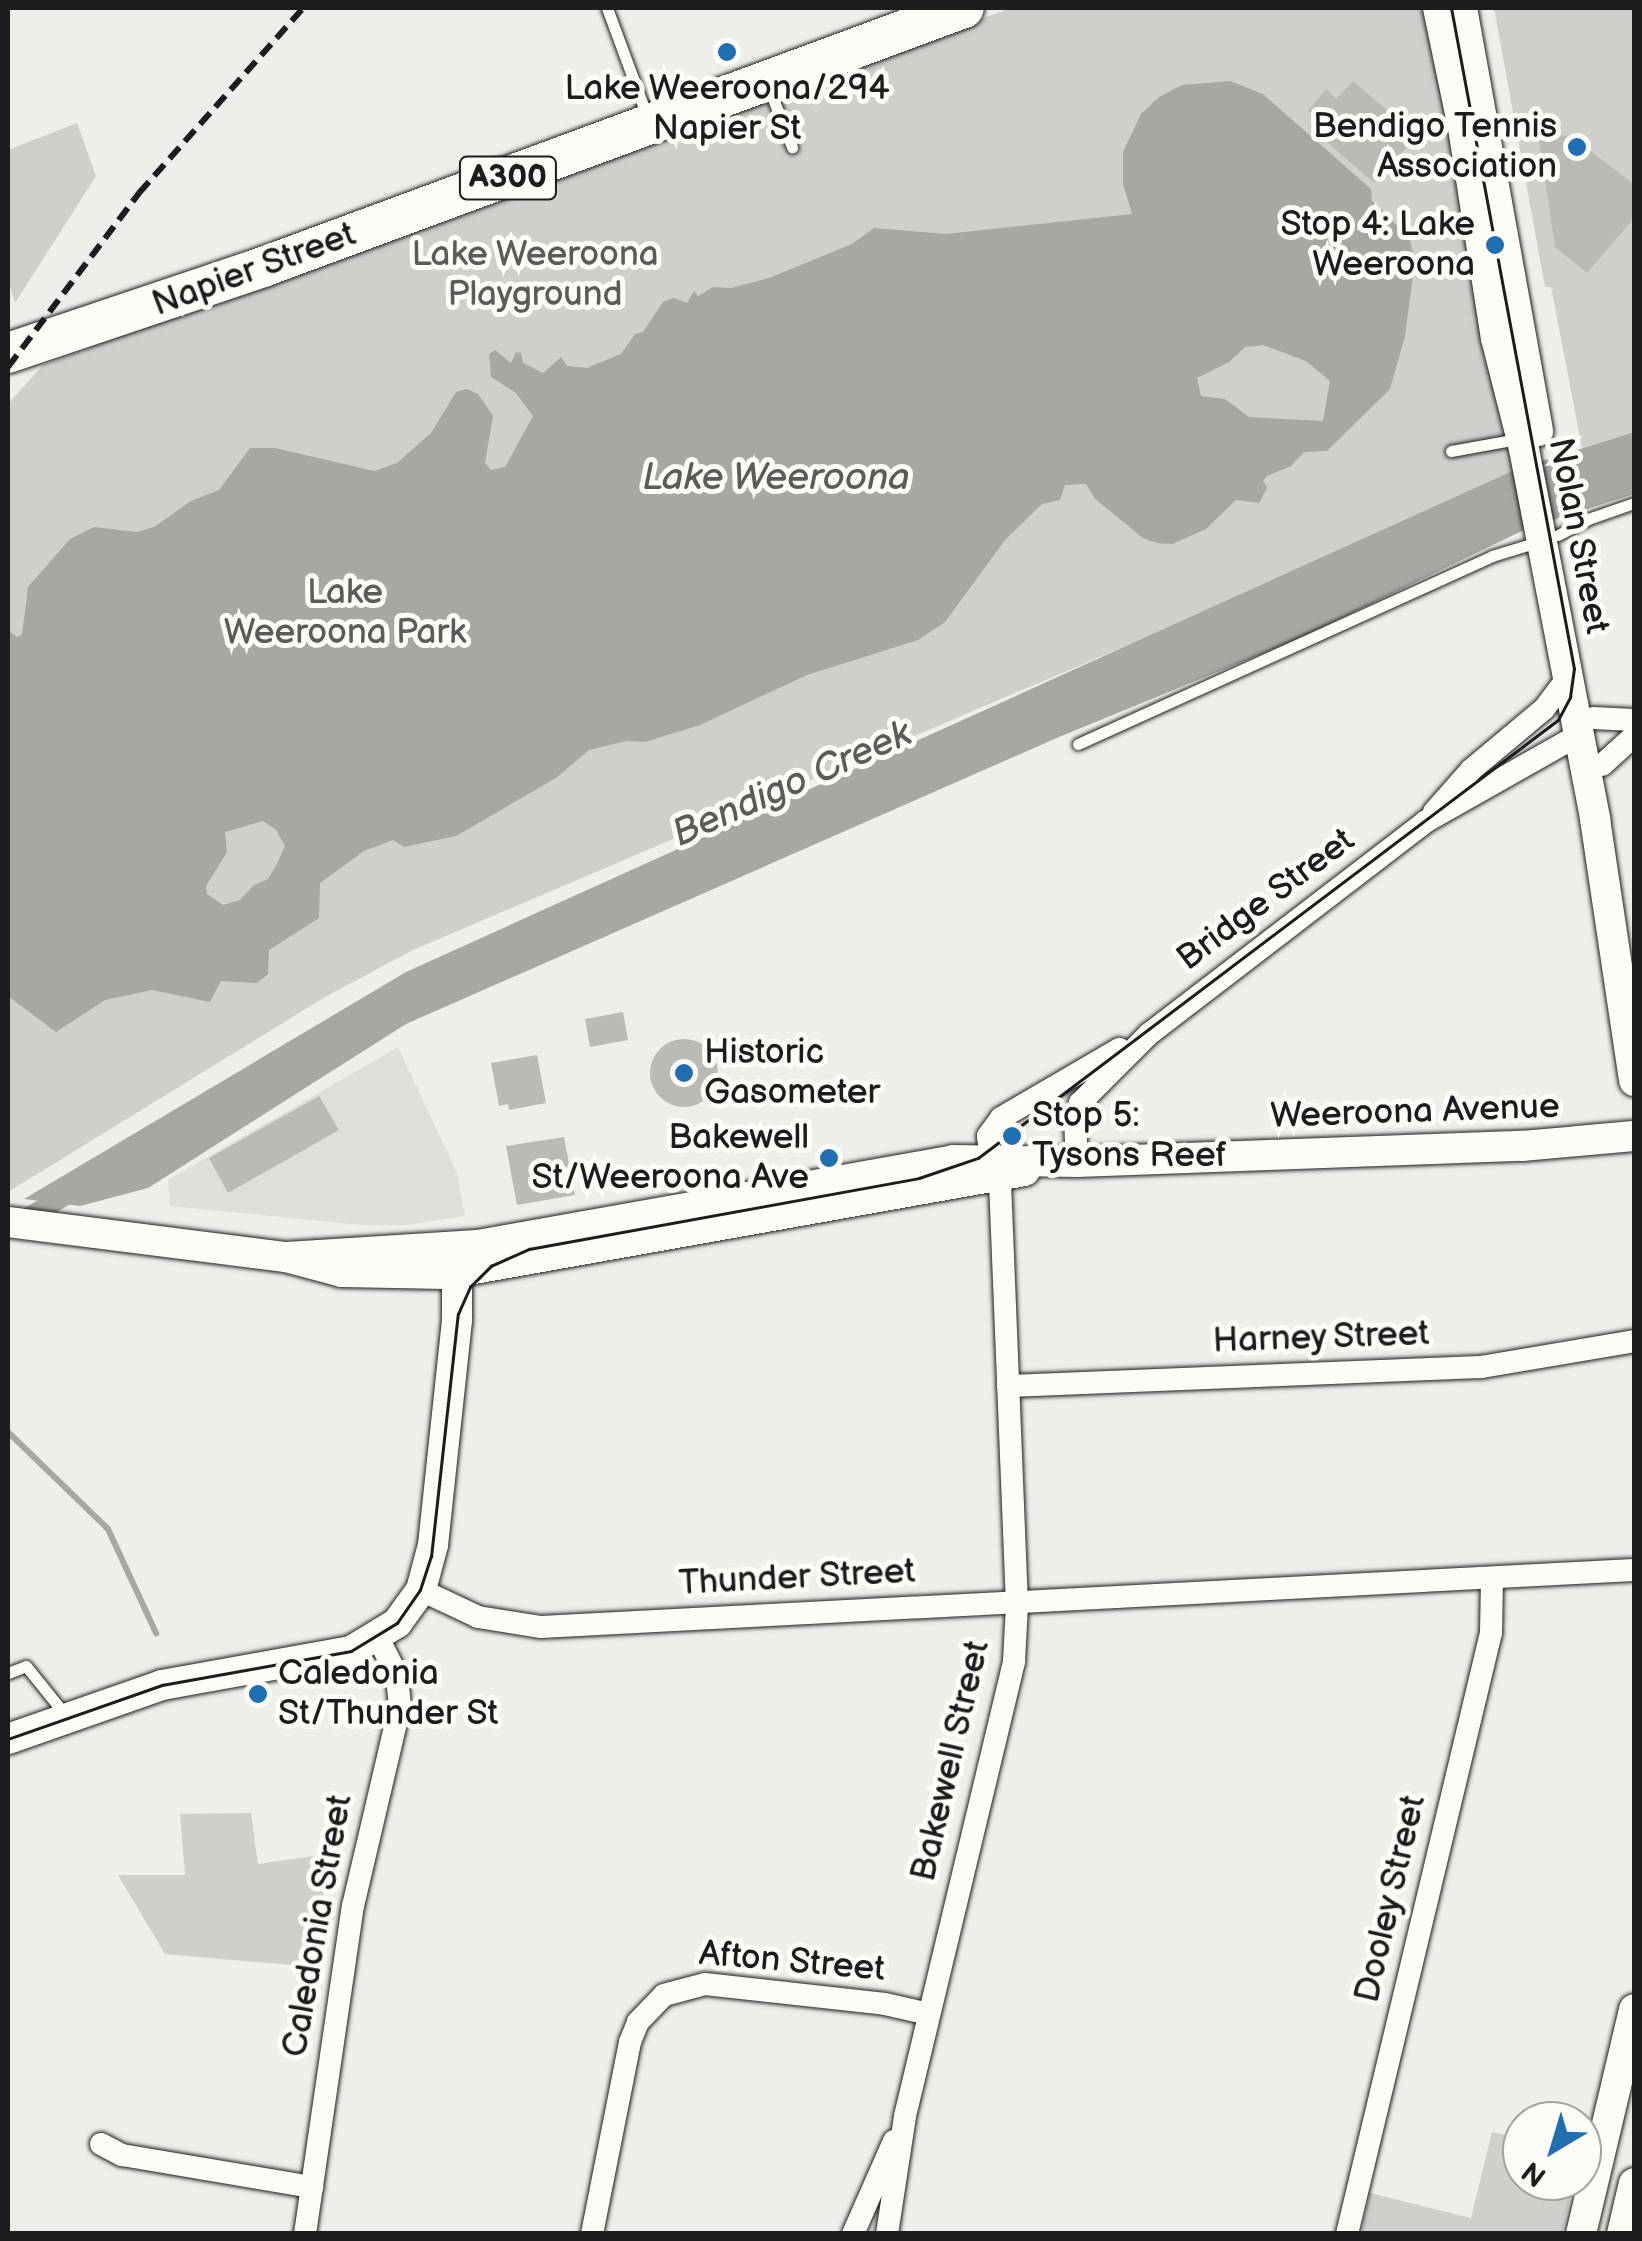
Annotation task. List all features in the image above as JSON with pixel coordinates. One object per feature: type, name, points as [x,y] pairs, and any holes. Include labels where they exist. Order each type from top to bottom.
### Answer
[{"type":"highway","name":"Napier Street","points":[[647,116],[766,82],[917,8]]},
{"type":"highway","name":"Napier Street","points":[[8,353],[846,42],[964,8]]},
{"type":"street","name":"Nolan Street","points":[[1438,8],[1464,128],[1496,338],[1533,449]]},
{"type":"street","name":"Nolan Street","points":[[1462,8],[1533,449],[1628,938]]},
{"type":"street","name":"Nolan Street","points":[[1548,530],[1567,679],[1602,765],[1628,938],[1634,1081]]},
{"type":"street","name":"Bridge Street","points":[[1426,822],[1478,764],[1540,713],[1567,679]]},
{"type":"street","points":[[1589,728],[1634,720]]},
{"type":"street","name":"Bridge Street","points":[[1078,1162],[1075,1120],[1083,1097],[1149,1034],[1426,822],[1589,728]]},
{"type":"street","points":[[1602,765],[1634,736]]},
{"type":"street","name":"Bridge Street","points":[[995,1167],[988,1136],[1001,1118],[1149,1034]]},
{"type":"street","name":"Weeroona Avenue","points":[[8,1222],[286,1257],[458,1260],[928,1164],[995,1167],[1539,1145],[1634,1136]]},
{"type":"street","name":"Bakewell Street","points":[[887,2234],[905,2116],[1014,1661],[1017,1605],[995,1167]]},
{"type":"street","points":[[8,1739],[162,1685],[338,1654],[378,1638],[406,1613],[421,1590],[434,1544],[458,1260]]},
{"type":"street","name":"Harney Street","points":[[1008,1386],[1481,1367],[1634,1341]]},
{"type":"street","name":"Thunder Street","points":[[421,1590],[478,1617],[540,1628],[1634,1570]]},
{"type":"street","name":"Dooley Street","points":[[1347,2234],[1491,1632],[1492,1580]]},
{"type":"street","name":"Caledonia Street","points":[[305,2234],[354,1906],[400,1706],[397,1675],[378,1638]]},
{"type":"street","name":"Afton Street","points":[[592,2234],[630,2042],[638,2022],[664,1995],[705,1984],[885,2004],[929,2014]]},
{"type":"street","points":[[1581,2234],[1634,2009]]},
{"type":"street","name":"Bakewell Street","points":[[853,2234],[905,2116]]},
{"type":"street","points":[[100,2144],[122,2155],[312,2187]]},
{"type":"street","points":[[1622,2234],[1634,2183]]},
{"type":"lane","points":[[608,8],[647,116]]},
{"type":"lane","points":[[766,82],[792,146]]},
{"type":"lane","points":[[1451,451],[1533,449]]},
{"type":"lane","points":[[1078,744],[1548,530],[1634,503]]},
{"type":"lane","points":[[8,1672],[26,1666],[68,1718]]},
{"type":"shaded area","points":[[398,1047],[457,1173],[465,1216],[408,1225],[361,1225],[170,1206],[168,1180]]},
{"type":"green space","name":"Lake Weeroona Park","points":[[1011,8],[1429,8],[1517,469],[1301,571],[413,950],[325,997],[8,1192],[8,404],[43,365]]},
{"type":"green space","name":"Bendigo Tennis Association","points":[[1494,8],[1634,8],[1634,432],[1582,448],[1551,287],[1545,287]]},
{"type":"green space","points":[[77,123],[96,176],[15,303],[8,281],[8,150]]},
{"type":"green space","points":[[251,1813],[258,1864],[328,1854],[315,1967],[165,1954],[118,1875],[185,1875],[180,1814]]},
{"type":"green space","points":[[1492,2132],[1502,2134],[1502,2201],[1569,2201],[1562,2233],[1361,2233],[1370,2193],[1471,2218]]},
{"type":"water","name":"Lake Weeroona","points":[[1230,81],[1263,94],[1371,189],[1372,201],[1409,237],[1415,260],[1405,336],[1390,389],[1327,451],[1304,452],[1291,466],[1267,476],[1263,481],[1267,488],[1259,503],[1236,500],[1206,529],[1172,544],[1143,538],[1095,499],[1086,484],[1065,485],[1060,500],[1042,504],[1005,540],[945,622],[918,640],[807,675],[700,725],[645,742],[626,741],[589,750],[556,778],[456,836],[404,847],[393,840],[364,851],[320,883],[319,918],[269,950],[268,974],[257,983],[221,981],[210,1002],[152,990],[105,1000],[56,1032],[8,996],[8,630],[17,637],[22,635],[28,587],[70,539],[94,527],[137,532],[154,527],[191,501],[219,490],[250,448],[275,448],[374,471],[397,463],[431,433],[456,392],[467,389],[478,394],[493,416],[485,463],[491,470],[505,467],[533,416],[515,392],[491,377],[489,354],[495,350],[511,363],[516,352],[521,353],[523,363],[543,373],[561,357],[567,366],[587,368],[621,354],[635,334],[643,332],[663,302],[674,298],[687,303],[694,291],[698,296],[713,287],[731,288],[769,278],[852,244],[874,228],[946,234],[1132,214],[1123,184],[1123,152],[1141,114],[1159,97],[1182,85]],"holes":[[[1263,345],[1306,361],[1330,381],[1323,421],[1249,417],[1225,399],[1201,396],[1197,378],[1229,362],[1245,347]],[[263,821],[276,830],[285,846],[276,866],[268,879],[254,885],[240,900],[223,905],[207,894],[206,886],[227,852],[225,832]]]},
{"type":"water","points":[[1634,432],[1634,494],[1528,528],[1300,638],[1059,737],[406,1024],[148,1188],[80,1206],[24,1199],[406,972],[1517,469]]},
{"type":"building","points":[[1353,81],[1402,123],[1400,126],[1408,134],[1403,141],[1407,147],[1374,183],[1310,127],[1317,119],[1308,111],[1326,89],[1336,99]]},
{"type":"building","name":"Bendigo Tennis Association","points":[[1569,135],[1634,184],[1634,218],[1587,273],[1555,247],[1539,140]]},
{"type":"building","points":[[623,1012],[628,1040],[590,1047],[585,1019]]},
{"type":"building","name":"Historic Gasometer","points":[[684,1039],[708,1049],[718,1073],[708,1097],[684,1107],[660,1097],[650,1073],[660,1049]]},
{"type":"building","points":[[537,1055],[546,1103],[509,1110],[508,1104],[499,1106],[491,1063]]},
{"type":"building","points":[[319,1096],[339,1130],[228,1193],[209,1158]]},
{"type":"building","points":[[564,1137],[575,1195],[517,1205],[506,1146]]},
{"type":"waterway","name":"Bendigo Creek","points":[[19,1223],[76,1189]]},
{"type":"waterway","points":[[8,1432],[108,1529],[156,1633]]},
{"type":"tram line","points":[[8,1739],[162,1685],[351,1651],[397,1623],[420,1590],[431,1557],[458,1314],[470,1287],[491,1266],[529,1249],[919,1178],[978,1158],[1558,720],[1570,697],[1574,669],[1451,8]]},
{"type":"railway","points":[[8,367],[139,193],[303,8]]},
{"type":"place","name":"Lake Weeroona/294 Napier St","points":[[727,52]]},
{"type":"place","name":"Bendigo Tennis Association","points":[[1577,147]]},
{"type":"place","name":"Stop 4: Lake Weeroona","points":[[1495,245]]},
{"type":"place","name":"Historic Gasometer","points":[[684,1073]]},
{"type":"place","name":"Stop 5: Tysons Reef","points":[[1012,1136]]},
{"type":"place","name":"Bakewell St/Weeroona Ave","points":[[829,1158]]},
{"type":"place","name":"Caledonia St/Thunder St","points":[[258,1694]]},
{"type":"park label","name":"Lake Weeroona Playground","points":[[535,275]]}]
